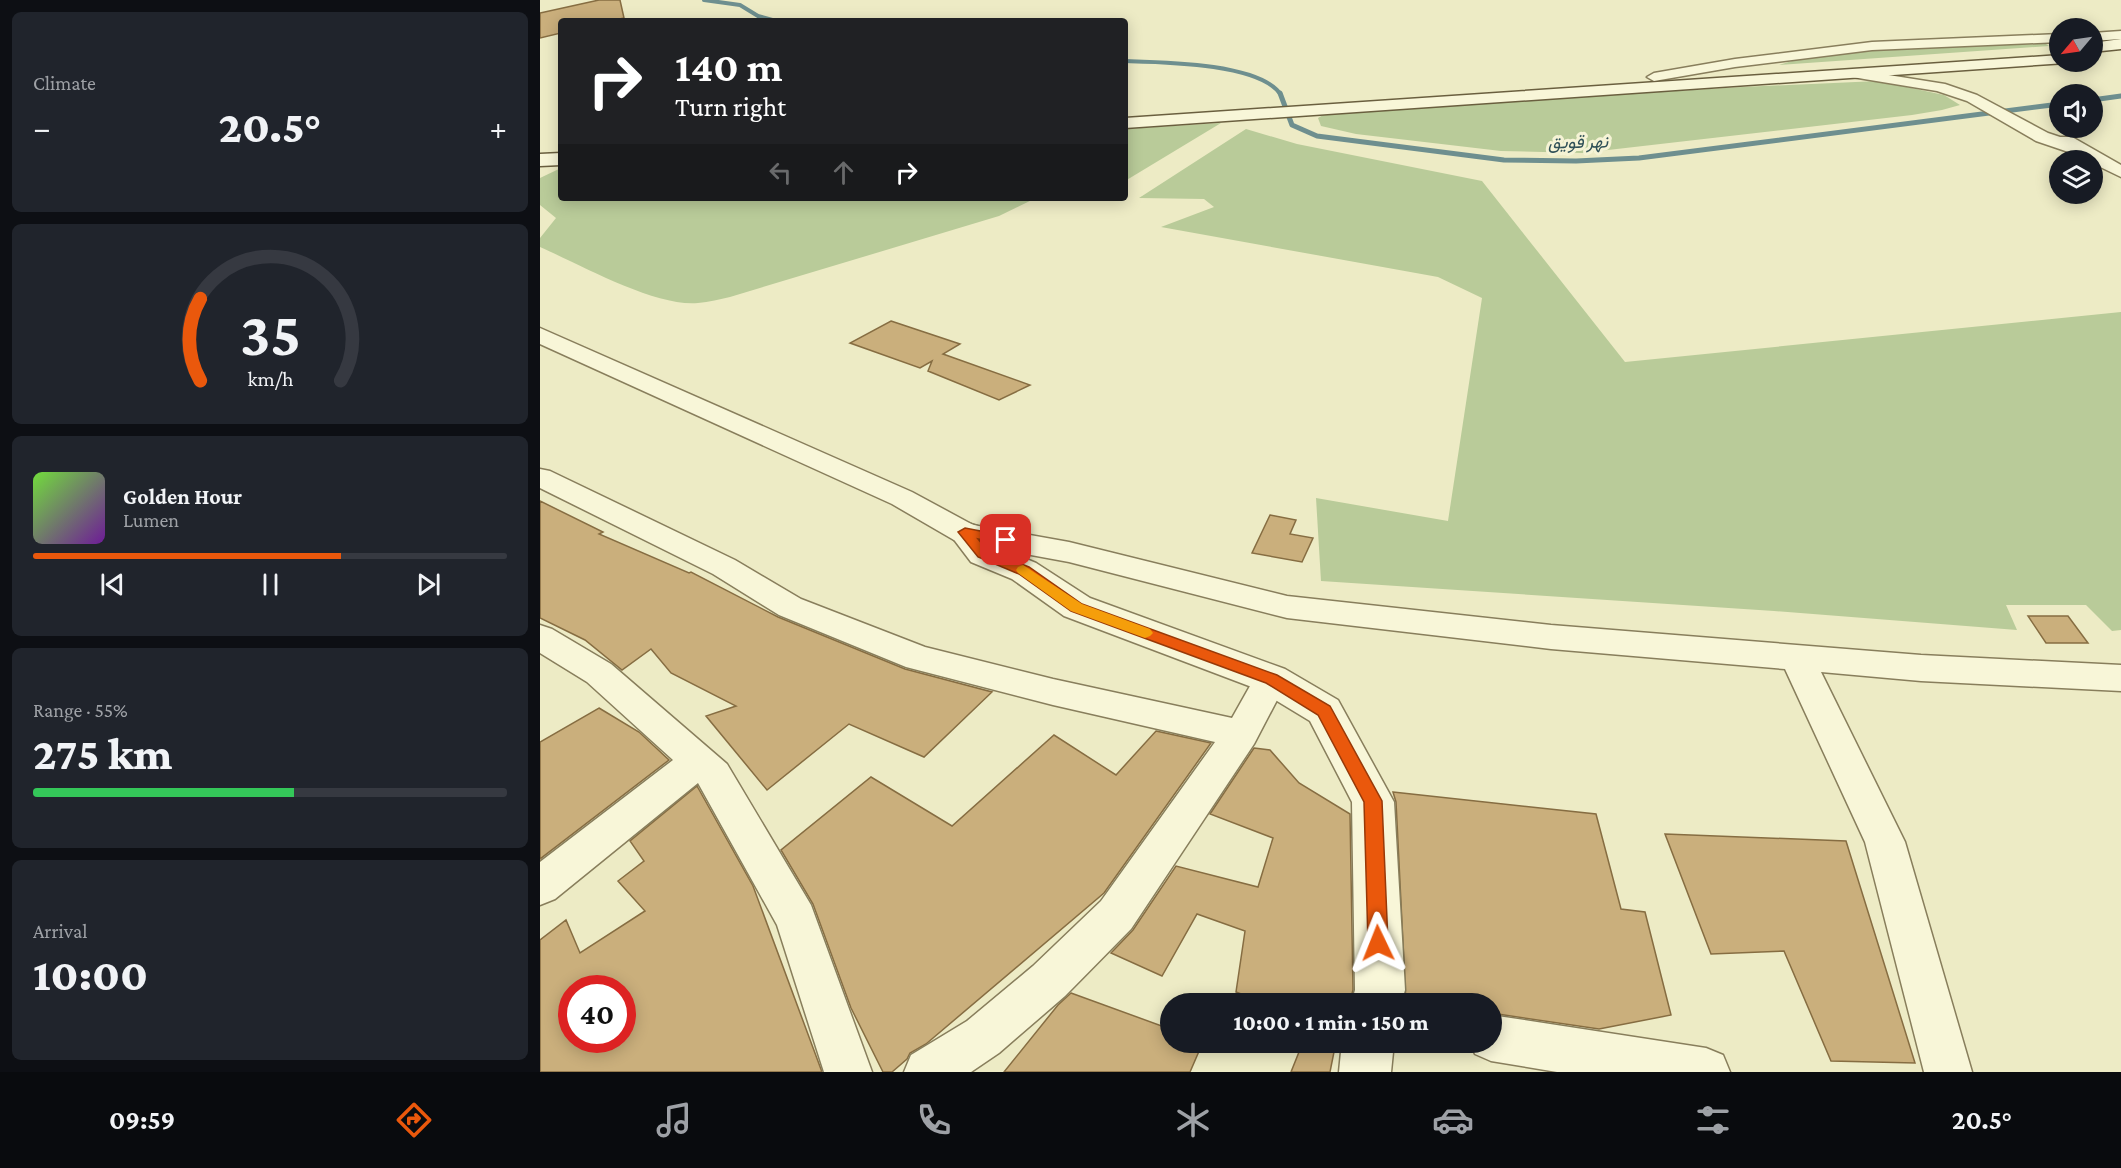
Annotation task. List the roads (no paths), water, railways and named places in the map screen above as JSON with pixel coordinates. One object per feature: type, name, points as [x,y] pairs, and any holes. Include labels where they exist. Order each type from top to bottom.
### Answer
[{"type":"main road","points":[[2103,46],[2121,44]]},
{"type":"main road","points":[[1128,123],[1246,110],[1654,77],[2049,52]]},
{"type":"main road","points":[[2103,56],[2121,55]]},
{"type":"main road","points":[[1317,105],[2049,61]]},
{"type":"main road","points":[[1128,111],[1246,110]]},
{"type":"main road","points":[[540,146],[558,145]]},
{"type":"main road","points":[[540,160],[558,159]]},
{"type":"main road","points":[[965,532],[983,554],[1024,571],[1077,608],[1271,679],[1324,711],[1373,801],[1379,993]]},
{"type":"main road","points":[[1365,1072],[1367,1053]]},
{"type":"street","points":[[2103,36],[2121,35]]},
{"type":"street","points":[[1654,77],[1735,63],[1872,46],[2049,38]]},
{"type":"street","points":[[1974,66],[1964,79],[1977,97]]},
{"type":"street","points":[[1857,74],[1940,87],[1977,97],[2121,172]]},
{"type":"street","points":[[540,334],[902,498],[965,532],[1069,552],[1287,608],[1551,637],[1797,658],[1921,668],[2121,678]]},
{"type":"street","points":[[540,477],[724,567],[790,607],[918,657],[1053,692],[1240,734]]},
{"type":"street","points":[[540,637],[599,673],[714,775],[796,919],[848,1072]]},
{"type":"street","points":[[1797,658],[1885,842],[1948,1072]]},
{"type":"street","points":[[928,1072],[983,1037],[1049,981],[1116,915],[1240,734],[1271,679]]},
{"type":"street","points":[[540,886],[699,761]]},
{"type":"street","points":[[1502,1040],[1706,1072]]},
{"type":"waterway","name":"نهر قويق","points":[[704,0],[740,5],[765,18]]},
{"type":"waterway","name":"نهر قويق","points":[[1128,61],[1209,66],[1232,70],[1270,84],[1281,95]]},
{"type":"waterway","name":"نهر قويق","points":[[1281,95],[1292,125],[1317,136],[1504,160],[1576,161],[1639,158],[2049,105]]},
{"type":"waterway","name":"نهر قويق","points":[[2103,98],[2121,96]]}]
